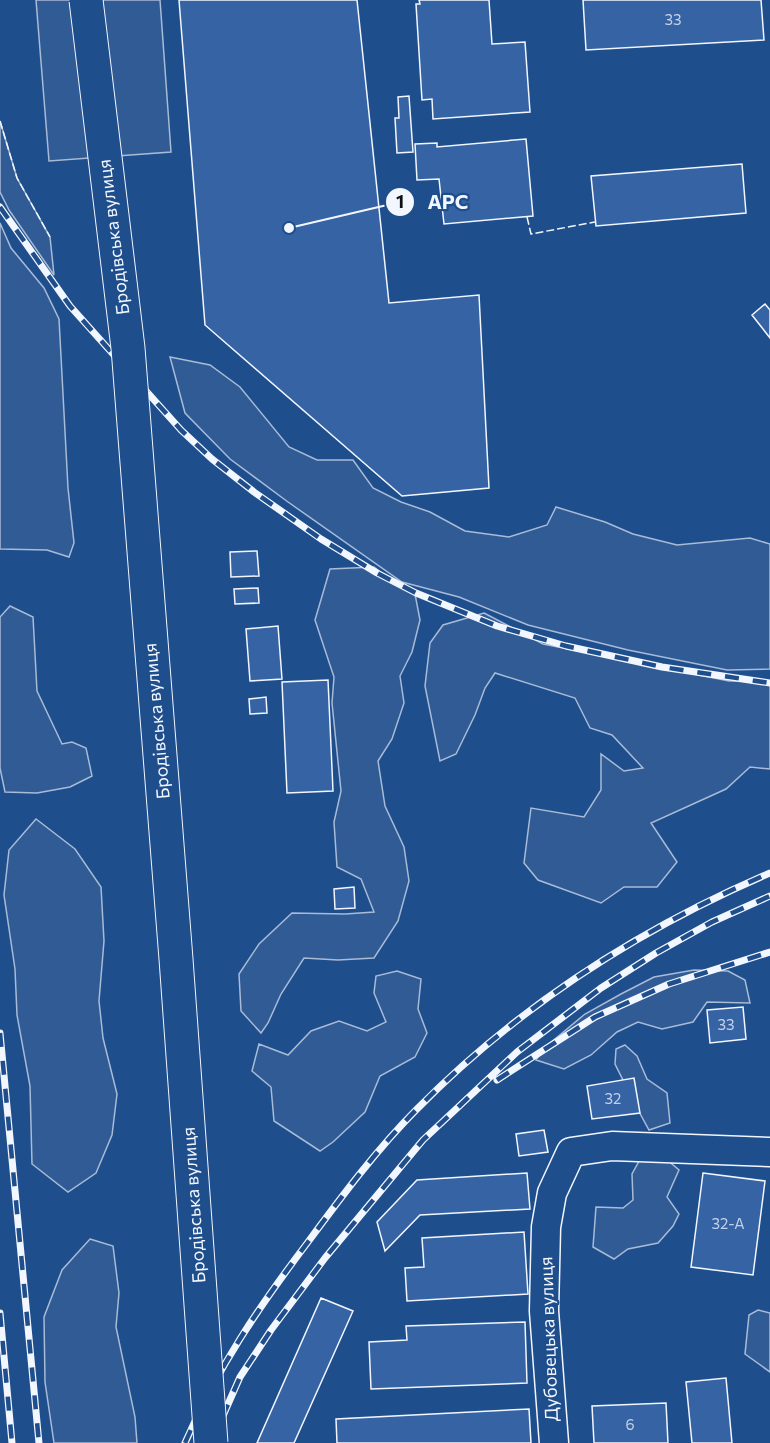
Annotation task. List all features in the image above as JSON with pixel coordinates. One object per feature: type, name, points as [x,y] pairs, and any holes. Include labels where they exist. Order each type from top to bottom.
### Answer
[{"type":"main road","name":"Бродівська вулиця","points":[[86,0],[128,348],[211,1443]]},
{"type":"street","name":"Дубовецька вулиця","points":[[554,1443],[544,1311],[546,1227],[552,1193],[571,1152],[612,1146],[770,1152]]},
{"type":"shaded area","points":[[36,0],[160,0],[171,152],[49,161]]},
{"type":"shaded area","points":[[0,121],[17,178],[50,237],[54,275],[9,210],[0,192]]},
{"type":"shaded area","points":[[0,223],[11,248],[44,288],[59,319],[68,488],[74,543],[69,557],[47,550],[0,549]]},
{"type":"shaded area","points":[[170,357],[210,365],[240,387],[289,447],[317,460],[353,460],[373,488],[401,502],[430,512],[465,531],[509,537],[547,525],[556,507],[605,522],[633,534],[677,545],[750,538],[770,544],[770,669],[727,670],[628,650],[528,625],[459,597],[402,582],[230,459],[185,413]]},
{"type":"shaded area","points":[[374,567],[395,583],[415,594],[420,620],[412,652],[400,676],[404,703],[392,739],[378,761],[385,806],[404,847],[409,881],[398,921],[374,958],[338,960],[304,958],[281,994],[261,1033],[241,1011],[239,974],[259,944],[292,913],[374,912],[361,879],[337,867],[334,822],[341,791],[332,703],[334,677],[315,620],[330,569]]},
{"type":"shaded area","points":[[10,606],[33,617],[37,691],[62,744],[72,742],[86,748],[92,776],[70,787],[37,793],[5,792],[0,768],[0,617]]},
{"type":"shaded area","points":[[484,613],[543,644],[729,681],[770,681],[770,769],[750,767],[726,789],[651,823],[677,862],[657,887],[624,887],[601,903],[538,880],[524,863],[531,808],[584,817],[601,790],[601,754],[624,771],[643,768],[612,735],[590,728],[575,698],[495,673],[485,688],[456,754],[440,761],[425,686],[430,643],[443,625]]},
{"type":"shaded area","points":[[36,819],[75,849],[101,887],[104,941],[99,1001],[103,1038],[117,1094],[112,1135],[96,1173],[68,1192],[32,1164],[30,1086],[17,1015],[15,969],[4,895],[9,850]]},
{"type":"shaded area","points":[[694,970],[728,971],[745,980],[750,1003],[707,1002],[693,1022],[662,1029],[638,1022],[617,1032],[591,1055],[564,1069],[536,1060],[543,1049],[585,1014],[654,977]]},
{"type":"shaded area","points":[[397,971],[421,979],[418,1009],[427,1033],[415,1057],[380,1076],[365,1112],[320,1151],[274,1121],[271,1087],[252,1071],[259,1044],[288,1055],[311,1031],[339,1021],[367,1031],[386,1022],[374,993],[376,976]]},
{"type":"shaded area","points":[[625,1045],[637,1056],[647,1079],[667,1093],[670,1123],[649,1130],[615,1064],[616,1049]]},
{"type":"shaded area","points":[[659,1153],[679,1170],[667,1197],[679,1214],[673,1226],[658,1243],[628,1249],[614,1259],[593,1247],[596,1207],[623,1208],[633,1200],[632,1174],[643,1154]]},
{"type":"shaded area","points":[[90,1239],[113,1246],[119,1293],[116,1327],[135,1417],[137,1443],[54,1443],[45,1382],[44,1317],[62,1270]]},
{"type":"shaded area","points":[[758,1310],[770,1313],[770,1372],[745,1354],[749,1315]]},
{"type":"building","points":[[179,0],[357,0],[389,303],[479,295],[489,488],[402,496],[205,325]]},
{"type":"building","points":[[179,0],[357,0],[389,303],[479,295],[489,488],[402,496],[205,325]]},
{"type":"building","points":[[419,0],[489,0],[492,44],[525,42],[530,112],[433,119],[432,99],[422,100],[416,4],[420,4]]},
{"type":"building","points":[[583,0],[761,0],[764,40],[586,50]]},
{"type":"building","points":[[409,96],[413,152],[397,153],[395,118],[399,118],[398,97]]},
{"type":"building","points":[[526,139],[533,216],[444,224],[439,179],[417,180],[415,144],[437,143],[437,147]]},
{"type":"building","points":[[742,164],[746,213],[596,226],[591,176]]},
{"type":"building","points":[[765,304],[770,310],[770,338],[752,315]]},
{"type":"building","points":[[257,551],[259,576],[231,577],[230,552]]},
{"type":"building","points":[[258,588],[259,603],[235,604],[234,589]]},
{"type":"building","points":[[278,626],[282,679],[250,681],[246,629]]},
{"type":"building","points":[[328,680],[333,791],[287,793],[282,682]]},
{"type":"building","points":[[266,697],[267,713],[250,714],[249,699]]},
{"type":"building","points":[[354,887],[355,908],[335,909],[334,889]]},
{"type":"building","points":[[743,1007],[746,1039],[710,1043],[707,1010]]},
{"type":"building","points":[[634,1078],[640,1113],[592,1119],[587,1086]]},
{"type":"building","points":[[544,1130],[548,1152],[519,1156],[516,1134]]},
{"type":"building","points":[[527,1173],[530,1209],[420,1215],[385,1251],[377,1222],[417,1180]]},
{"type":"building","points":[[703,1173],[765,1181],[753,1275],[691,1267]]},
{"type":"building","points":[[524,1232],[528,1294],[407,1301],[405,1268],[424,1267],[422,1238]]},
{"type":"building","points":[[321,1298],[353,1311],[294,1443],[257,1443]]},
{"type":"building","points":[[525,1322],[527,1383],[371,1389],[369,1342],[407,1340],[406,1326]]},
{"type":"building","points":[[726,1378],[732,1443],[692,1443],[686,1382]]},
{"type":"building","points":[[666,1403],[668,1443],[594,1443],[592,1406]]},
{"type":"building","points":[[529,1409],[531,1443],[337,1443],[336,1419]]},
{"type":"railway","points":[[0,207],[70,306],[181,430],[212,459],[254,492],[321,539],[377,573],[416,593],[497,626],[566,646],[662,667],[770,683]]},
{"type":"railway","points":[[185,1443],[225,1363],[272,1291],[360,1173],[417,1109],[496,1037],[582,974],[627,945],[674,919],[770,873]]},
{"type":"railway","points":[[211,1443],[240,1377],[271,1330],[325,1258],[423,1140],[517,1052],[601,988],[656,953],[712,922],[770,896]]},
{"type":"railway","points":[[497,1080],[595,1017],[669,984],[770,952]]},
{"type":"railway","points":[[0,1033],[39,1443]]},
{"type":"railway","points":[[0,1313],[12,1443]]},
{"type":"fence","points":[[0,121],[17,178],[50,237]]},
{"type":"fence","points":[[527,217],[531,234],[595,222]]},
{"type":"place","name":"АРС","points":[[289,228]]}]
